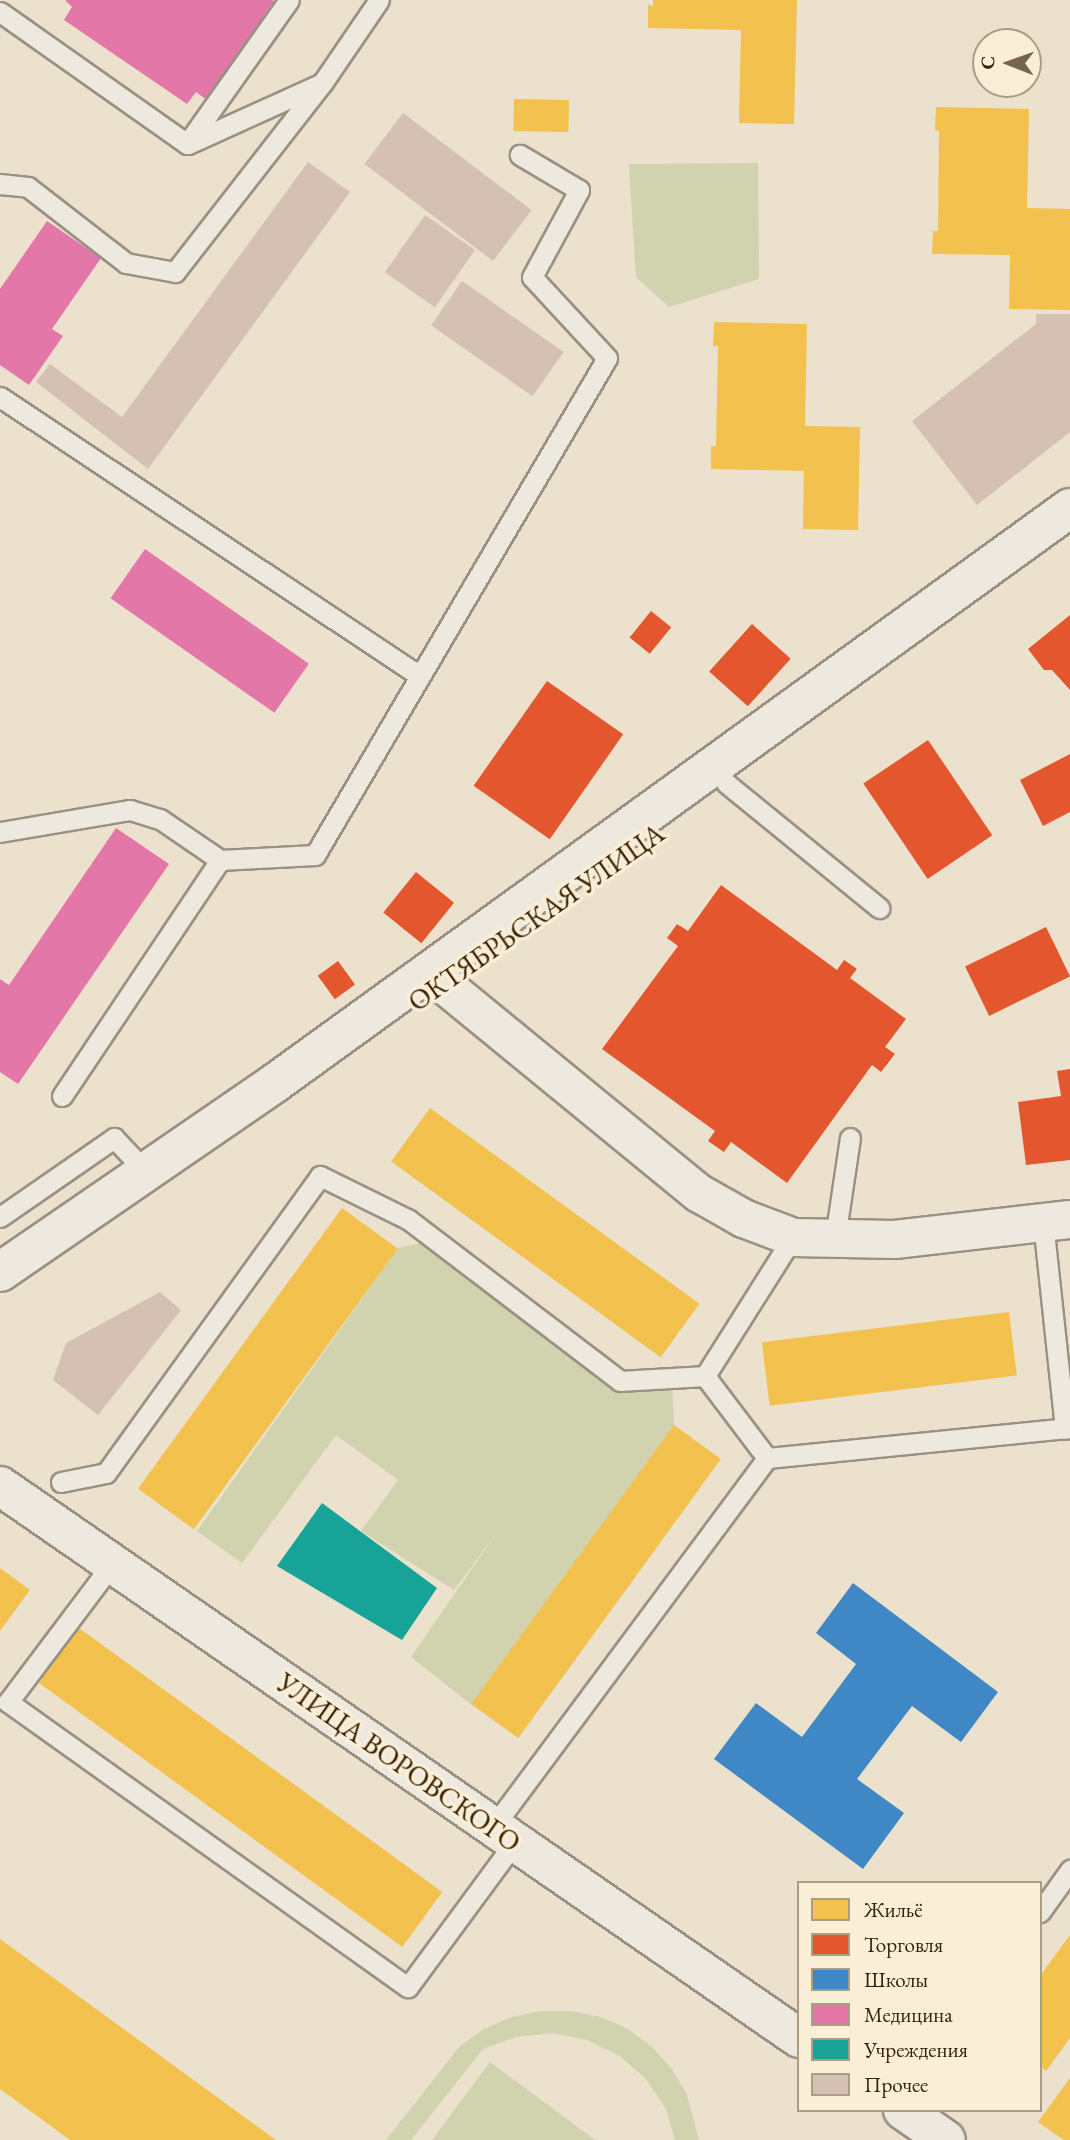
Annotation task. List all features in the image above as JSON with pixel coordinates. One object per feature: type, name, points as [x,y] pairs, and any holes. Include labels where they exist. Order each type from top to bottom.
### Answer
[{"type":"street","points":[[0,1272],[152,1177],[308,1059],[1070,508]]},
{"type":"street","name":"ОКТЯБРЬСКАЯ УЛИЦА","points":[[0,1294],[152,1177],[442,983],[1070,537]]},
{"type":"street","points":[[442,983],[699,1193],[743,1218],[793,1237],[894,1239],[1056,1221]]},
{"type":"street","name":"УЛИЦА ВОРОВСКОГО","points":[[0,1486],[797,2037]]},
{"type":"street","points":[[906,2112],[946,2140]]},
{"type":"lane","points":[[187,144],[289,0]]},
{"type":"lane","points":[[0,184],[28,187],[126,263],[175,272],[323,82],[379,0]]},
{"type":"lane","points":[[0,12],[187,144]]},
{"type":"lane","points":[[187,144],[323,82]]},
{"type":"lane","points":[[0,832],[130,810],[160,819],[220,860],[314,855],[607,358],[532,277],[579,190],[520,155]]},
{"type":"lane","points":[[0,397],[420,676]]},
{"type":"lane","points":[[726,783],[879,908]]},
{"type":"lane","points":[[62,1096],[220,860]]},
{"type":"lane","points":[[0,1217],[114,1138],[152,1177]]},
{"type":"lane","points":[[835,1238],[850,1138]]},
{"type":"lane","points":[[61,1482],[106,1472],[320,1176],[409,1220],[620,1381],[705,1376]]},
{"type":"lane","points":[[112,1564],[8,1702],[408,1987],[504,1835],[767,1458],[1067,1429],[1056,1221]]},
{"type":"lane","points":[[705,1376],[793,1237]]},
{"type":"lane","points":[[705,1376],[767,1458]]},
{"type":"lane","points":[[1042,1909],[1070,1870]]},
{"type":"green space","points":[[758,163],[759,279],[669,307],[636,277],[629,164]]},
{"type":"green space","points":[[436,1240],[620,1381],[672,1378],[674,1425],[473,1706],[411,1657],[500,1528],[454,1590],[361,1531],[398,1480],[336,1435],[242,1563],[197,1531],[398,1248]]},
{"type":"green space","points":[[541,2011],[571,2011],[601,2017],[628,2029],[652,2047],[672,2069],[687,2095],[699,2140],[675,2140],[666,2109],[646,2079],[620,2056],[587,2040],[552,2033],[516,2037],[483,2049],[411,2140],[386,2140],[460,2046],[484,2029],[512,2017]]},
{"type":"green space","points":[[490,2062],[595,2140],[432,2140]]},
{"type":"building: Жильё","points":[[653,0],[797,0],[794,124],[739,123],[741,30],[648,28],[648,5],[653,6]]},
{"type":"building: Жильё","points":[[514,99],[569,100],[568,132],[513,131]]},
{"type":"building: Жильё","points":[[936,107],[1029,109],[1027,208],[1070,209],[1070,310],[1009,309],[1010,255],[932,254],[933,231],[938,231],[939,131],[935,130]]},
{"type":"building: Жильё","points":[[714,322],[807,324],[805,426],[860,427],[858,530],[803,529],[804,471],[711,469],[711,446],[716,446],[718,346],[713,346]]},
{"type":"building: Жильё","points":[[430,1108],[699,1304],[661,1357],[391,1161]]},
{"type":"building: Жильё","points":[[342,1208],[398,1249],[194,1529],[138,1489]]},
{"type":"building: Жильё","points":[[1009,1312],[1017,1376],[770,1406],[762,1342]]},
{"type":"building: Жильё","points":[[674,1425],[721,1459],[518,1738],[471,1704]]},
{"type":"building: Жильё","points":[[0,1568],[30,1590],[0,1631]]},
{"type":"building: Жильё","points":[[79,1628],[442,1892],[402,1947],[39,1683]]},
{"type":"building: Жильё","points":[[1070,1935],[1070,2038],[1046,2071],[1042,2068],[1042,1973]]},
{"type":"building: Жильё","points":[[0,1939],[276,2140],[70,2140],[0,2089]]},
{"type":"building: Жильё","points":[[1070,2078],[1070,2140],[1064,2140],[1038,2122]]},
{"type":"building: Торговля","points":[[651,611],[671,627],[650,654],[630,637]]},
{"type":"building: Торговля","points":[[1070,615],[1070,690],[1052,670],[1044,670],[1028,649]]},
{"type":"building: Торговля","points":[[752,624],[791,659],[748,706],[709,672]]},
{"type":"building: Торговля","points":[[547,681],[623,734],[550,839],[474,786]]},
{"type":"building: Торговля","points":[[928,740],[992,835],[928,879],[863,784]]},
{"type":"building: Торговля","points":[[1070,754],[1070,812],[1043,826],[1020,780]]},
{"type":"building: Торговля","points":[[416,872],[454,903],[421,943],[383,912]]},
{"type":"building: Торговля","points":[[721,885],[837,970],[844,960],[857,969],[850,978],[906,1019],[885,1047],[895,1054],[881,1072],[872,1065],[787,1183],[731,1142],[724,1152],[708,1141],[715,1131],[602,1049],[678,946],[667,938],[677,924],[688,931]]},
{"type":"building: Торговля","points":[[1046,927],[1070,976],[989,1016],[965,966]]},
{"type":"building: Торговля","points":[[338,961],[355,984],[335,999],[318,976]]},
{"type":"building: Торговля","points":[[1070,1069],[1070,1160],[1026,1165],[1018,1102],[1061,1096],[1057,1071]]},
{"type":"building: Школы","points":[[853,1583],[998,1692],[961,1742],[912,1706],[857,1779],[904,1813],[863,1869],[714,1759],[756,1703],[802,1737],[856,1664],[816,1633]]},
{"type":"building: Медицина","points":[[65,0],[274,1],[207,100],[196,92],[187,104],[64,20],[72,7]]},
{"type":"building: Медицина","points":[[47,221],[101,258],[52,329],[63,336],[29,385],[0,365],[0,289]]},
{"type":"building: Медицина","points":[[145,549],[309,664],[274,713],[111,598]]},
{"type":"building: Медицина","points":[[116,828],[169,864],[18,1084],[0,1072],[0,979],[9,985]]},
{"type":"building: Учреждения","points":[[322,1503],[437,1588],[402,1640],[277,1566]]},
{"type":"building: Прочее","points":[[403,113],[532,210],[493,261],[364,164]]},
{"type":"building: Прочее","points":[[308,162],[350,192],[148,469],[36,382],[50,364],[122,417]]},
{"type":"building: Прочее","points":[[425,215],[475,250],[435,307],[385,272]]},
{"type":"building: Прочее","points":[[462,281],[564,352],[533,396],[431,325]]},
{"type":"building: Прочее","points":[[1036,314],[1070,314],[1070,432],[977,505],[912,421],[1036,324]]},
{"type":"building: Прочее","points":[[160,1292],[181,1310],[98,1415],[53,1380],[66,1343]]}]
